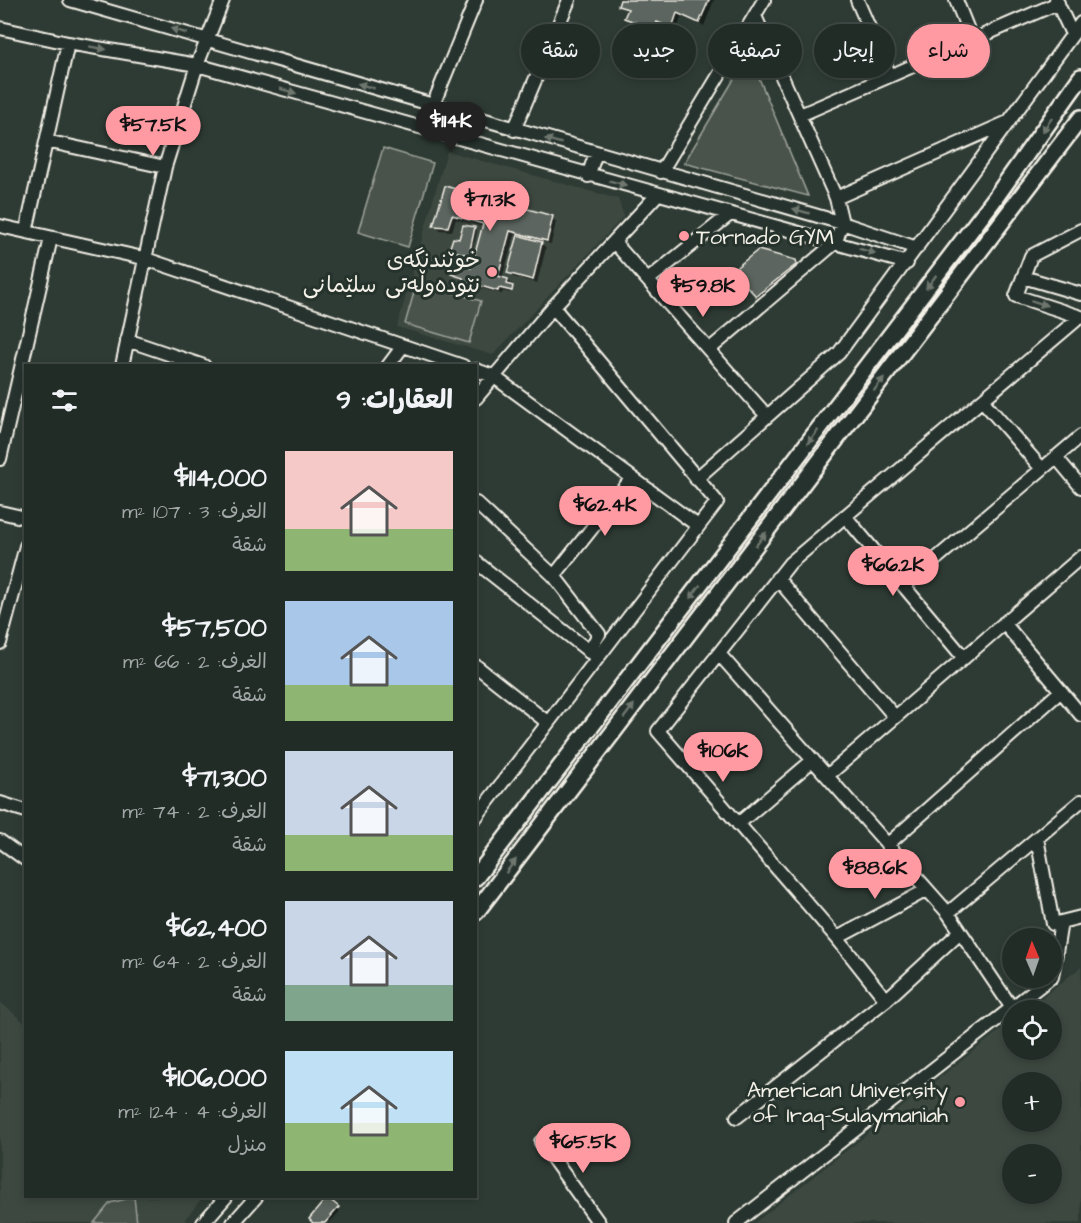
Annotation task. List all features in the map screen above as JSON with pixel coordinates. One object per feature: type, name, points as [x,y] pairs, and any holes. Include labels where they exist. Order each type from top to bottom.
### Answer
[{"type":"main road","points":[[477,876],[993,201],[1081,77]]},
{"type":"main road","points":[[477,911],[1081,118]]},
{"type":"street","points":[[70,0],[514,130],[842,222],[917,248]]},
{"type":"street","points":[[122,364],[143,258],[165,167],[197,65],[209,40],[223,0]]},
{"type":"street","points":[[433,105],[476,0]]},
{"type":"street","points":[[514,130],[569,0]]},
{"type":"street","points":[[661,172],[764,0]]},
{"type":"street","points":[[857,0],[867,24]]},
{"type":"street","points":[[956,0],[966,24]]},
{"type":"street","points":[[990,32],[1057,1],[1072,34]]},
{"type":"street","points":[[710,349],[836,242],[842,222],[836,198],[755,16]]},
{"type":"street","points":[[696,478],[839,353],[1081,23]]},
{"type":"street","points":[[0,28],[68,43],[197,65],[588,176],[907,263]]},
{"type":"street","points":[[26,232],[68,43]]},
{"type":"street","points":[[800,115],[885,78]]},
{"type":"street","points":[[836,198],[1008,121]]},
{"type":"street","points":[[46,141],[165,167]]},
{"type":"street","points":[[588,176],[596,153]]},
{"type":"street","points":[[477,397],[553,307],[658,194]]},
{"type":"street","points":[[649,279],[729,215]]},
{"type":"street","points":[[0,226],[143,258],[457,364]]},
{"type":"street","points":[[1081,230],[1031,256],[1016,296],[1081,317]]},
{"type":"street","points":[[0,459],[51,238]]},
{"type":"street","points":[[614,242],[649,279],[767,416]]},
{"type":"street","points":[[1023,277],[1081,294]]},
{"type":"street","points":[[477,816],[547,722],[593,655],[717,502],[553,307]]},
{"type":"street","points":[[886,1000],[837,938],[658,731],[790,563],[1081,317]]},
{"type":"street","points":[[127,340],[198,364]]},
{"type":"street","points":[[390,364],[403,346]]},
{"type":"street","points":[[477,370],[493,376],[698,526]]},
{"type":"street","points":[[982,400],[1041,469]]},
{"type":"street","points":[[904,586],[1081,436]]},
{"type":"street","points":[[1056,457],[1081,488]]},
{"type":"street","points":[[554,576],[632,478]]},
{"type":"street","points":[[477,504],[554,576],[599,634],[593,655]]},
{"type":"street","points":[[0,512],[24,518]]},
{"type":"street","points":[[845,516],[964,658]]},
{"type":"street","points":[[0,643],[24,553]]},
{"type":"street","points":[[826,776],[1081,557]]},
{"type":"street","points":[[477,563],[593,655]]},
{"type":"street","points":[[777,578],[895,717]]},
{"type":"street","points":[[1004,623],[1081,715]]},
{"type":"street","points":[[720,655],[948,913],[1007,1000]]},
{"type":"street","points":[[478,673],[547,722]]},
{"type":"street","points":[[887,845],[1061,691]]},
{"type":"street","points":[[738,824],[813,760]]},
{"type":"street","points":[[948,913],[1081,801]]},
{"type":"street","points":[[0,803],[24,809]]},
{"type":"street","points":[[1037,838],[1053,924],[1081,917]]},
{"type":"street","points":[[0,841],[24,859]]},
{"type":"street","points":[[837,938],[927,890]]},
{"type":"street","points":[[1060,928],[1061,922]]},
{"type":"street","points":[[736,1117],[886,1000],[960,932]]},
{"type":"street","points":[[1022,1000],[1037,988]]},
{"type":"street","points":[[736,1223],[1002,1016]]},
{"type":"street","points":[[541,1142],[599,1223]]},
{"type":"street","points":[[203,1223],[224,1199],[236,1219],[255,1198]]},
{"type":"shaded area","points":[[735,78],[759,78],[808,196],[684,163]]},
{"type":"shaded area","points":[[383,148],[433,163],[408,247],[358,232]]},
{"type":"shaded area","name":"خوێندنگەی نێوده‌وڵه‌تی سلێمانی","points":[[447,151],[618,199],[624,216],[493,355],[397,327]]},
{"type":"shaded area","points":[[417,282],[481,301],[469,343],[405,324]]},
{"type":"shaded area","name":"American University of Iraq-Sulaymaniah","points":[[1081,967],[1081,1223],[754,1223],[1002,1029],[1002,1060],[1062,1060],[1062,1000],[1039,1000],[1054,988],[1062,988],[1062,982]]},
{"type":"shaded area","points":[[0,1002],[24,1022],[24,1198],[202,1198],[185,1219],[189,1223],[0,1223]]},
{"type":"shaded area","points":[[134,1198],[137,1223],[94,1223],[110,1203]]},
{"type":"building","points":[[620,0],[709,0],[699,23],[677,13],[673,24],[657,22],[656,24],[640,24],[624,18],[628,9],[618,6]]},
{"type":"building","points":[[445,186],[553,216],[547,241],[510,231],[498,276],[508,279],[507,284],[513,286],[512,291],[499,288],[498,291],[463,281],[463,278],[451,274],[453,268],[460,270],[461,265],[471,268],[483,224],[452,215],[448,227],[433,226]]},
{"type":"building","points":[[463,225],[475,227],[469,255],[449,250],[453,238],[459,239]]},
{"type":"building","points":[[518,235],[542,242],[533,280],[507,273]]},
{"type":"building","points":[[758,250],[796,260],[797,264],[756,296],[732,271]]},
{"type":"building","points":[[326,1198],[339,1207],[325,1223],[313,1223],[309,1219]]},
{"type":"place","name":"Tornado GYM","points":[[684,236]]},
{"type":"place","name":"خوێندنگەی نێوده‌وڵه‌تی سلێمانی","points":[[492,272]]},
{"type":"place","name":"American University of Iraq-Sulaymaniah","points":[[960,1102]]}]
